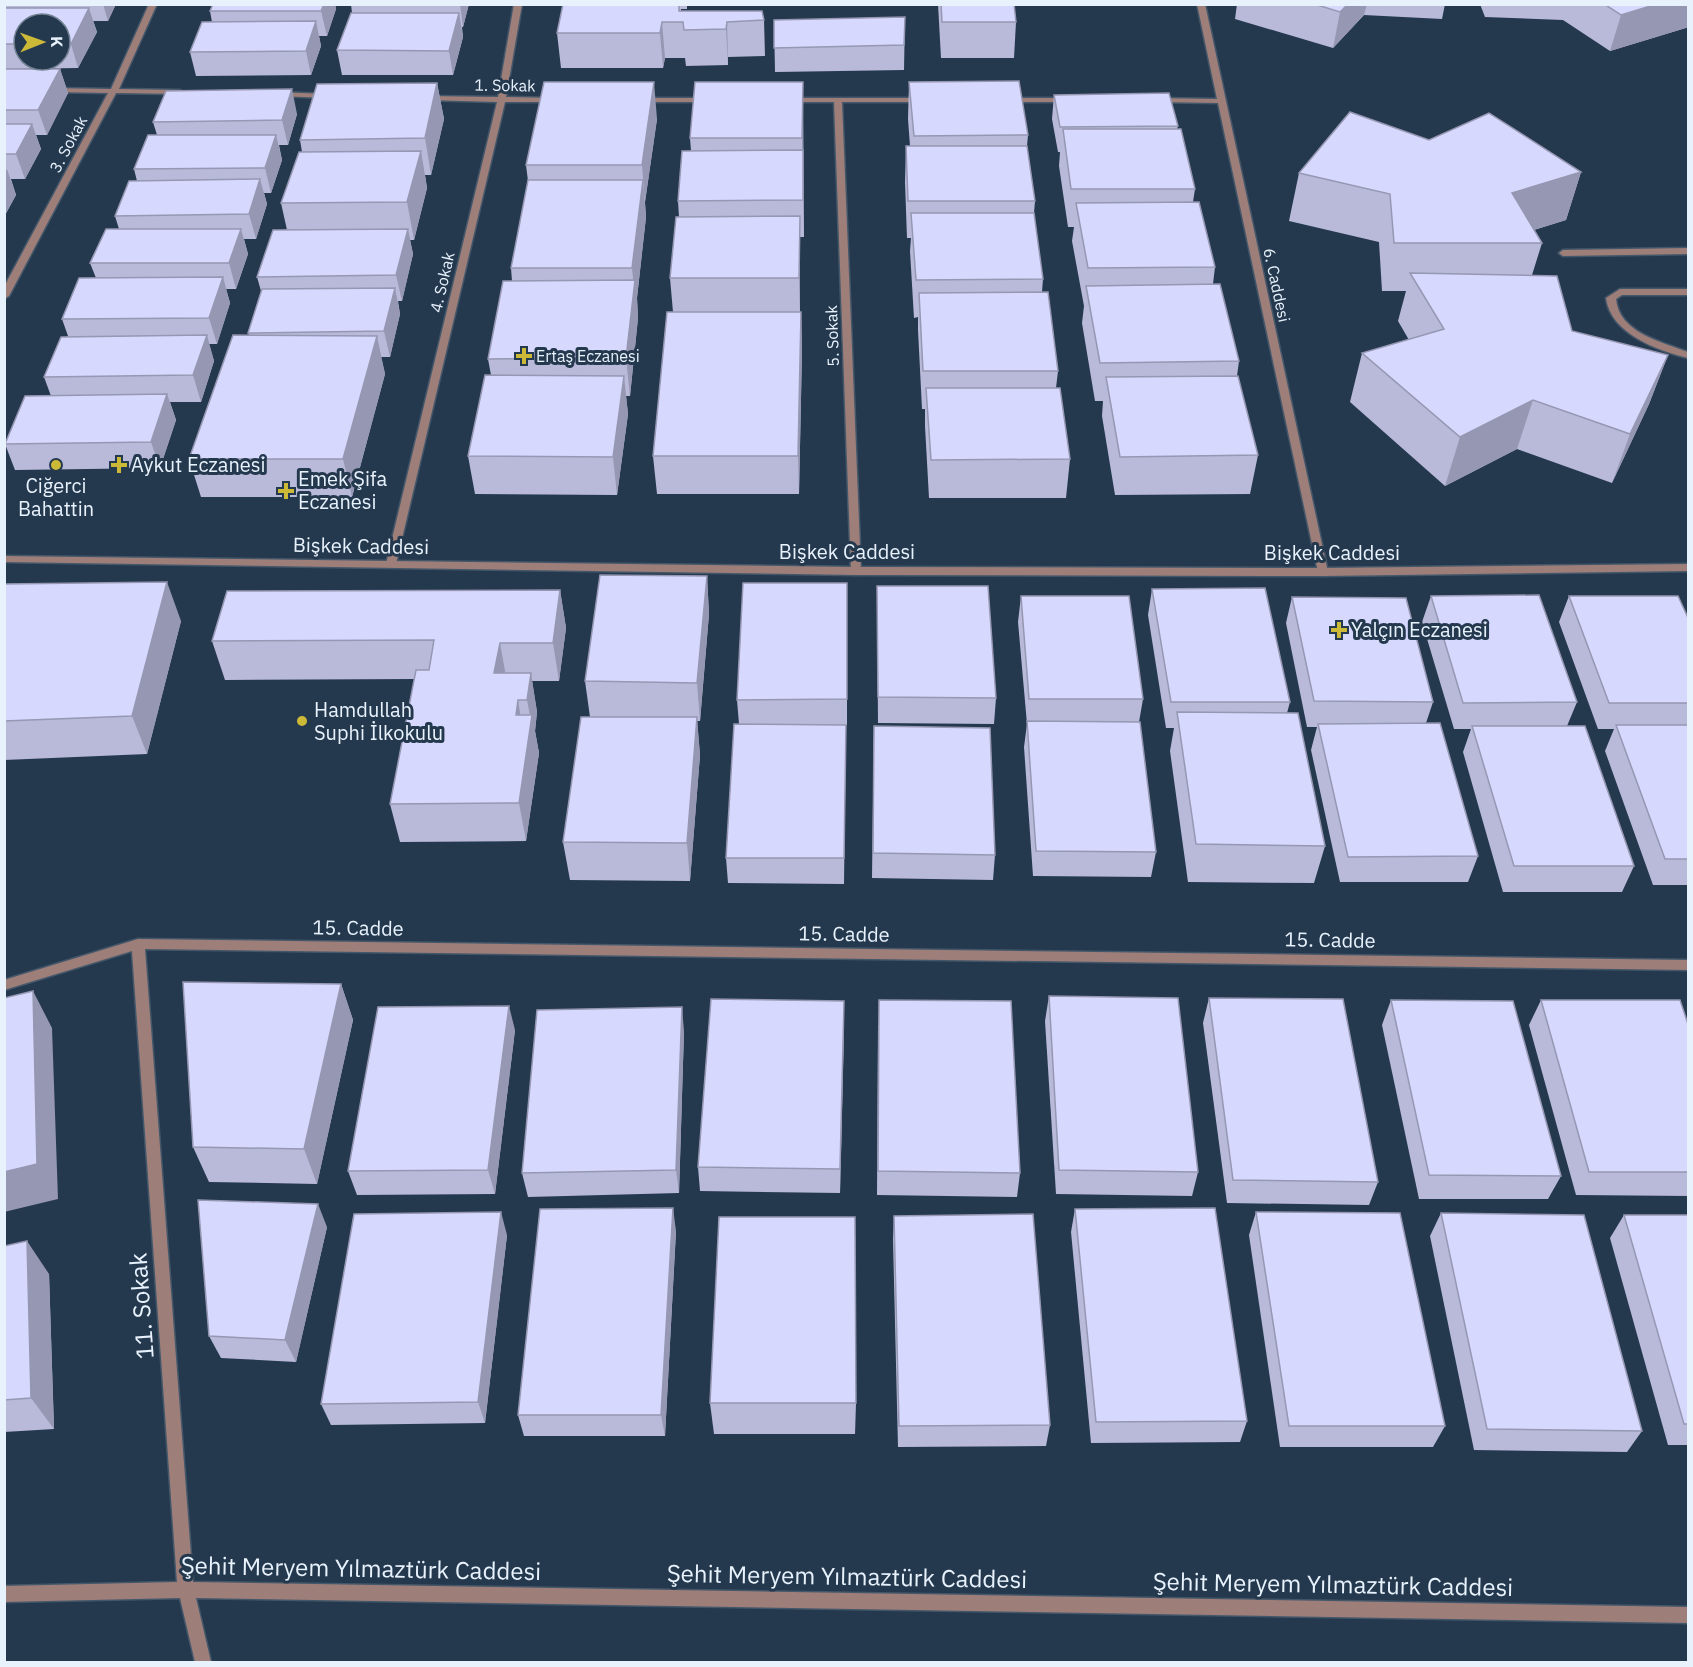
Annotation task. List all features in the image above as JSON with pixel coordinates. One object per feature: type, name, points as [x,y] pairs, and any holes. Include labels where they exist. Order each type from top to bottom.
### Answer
[{"type":"street","name":"3. Sokak","points":[[4,296],[114,90],[153,4]]},
{"type":"street","name":"4. Sokak","points":[[391,564],[501,100],[518,4]]},
{"type":"street","name":"6. Caddesi","points":[[1201,4],[1323,572]]},
{"type":"street","points":[[37,90],[184,92]]},
{"type":"street","points":[[266,94],[337,96]]},
{"type":"street","name":"1. Sokak","points":[[419,98],[570,100]]},
{"type":"street","points":[[629,100],[722,100]]},
{"type":"street","points":[[780,100],[934,100]]},
{"type":"street","name":"5. Sokak","points":[[838,100],[856,571]]},
{"type":"street","points":[[994,100],[1078,100]]},
{"type":"street","points":[[1150,100],[1222,101]]},
{"type":"street","points":[[1563,253],[1689,251]]},
{"type":"street","points":[[1689,292],[1620,292],[1611,298],[1610,306],[1619,321],[1637,335],[1689,355]]},
{"type":"street","name":"Bişkek Caddesi","points":[[4,559],[856,571],[1323,572],[1689,568]]},
{"type":"street","name":"15. Cadde","points":[[4,985],[138,944],[1689,965]]},
{"type":"street","name":"11. Sokak","points":[[138,944],[186,1590],[203,1662]]},
{"type":"street","name":"Şehit Meryem Yılmaztürk Caddesi","points":[[4,1594],[186,1590],[1689,1615]]},
{"type":"building","points":[[213,4],[324,4],[321,11],[210,11]]},
{"type":"building","points":[[563,4],[679,4],[679,11],[762,11],[764,20],[727,22],[726,29],[684,30],[683,22],[662,22],[660,33],[557,33]]},
{"type":"building","points":[[941,4],[1014,4],[1016,22],[942,22]]},
{"type":"building","points":[[1314,4],[1348,4],[1340,12]]},
{"type":"building","points":[[1604,4],[1657,4],[1621,15]]},
{"type":"building","points":[[4,8],[89,8],[72,42],[72,12],[12,12],[12,44],[4,44]]},
{"type":"building","points":[[351,13],[459,13],[449,51],[337,50]]},
{"type":"building","points":[[905,17],[904,45],[774,48],[774,20]]},
{"type":"building","points":[[316,21],[306,51],[190,52],[202,22]]},
{"type":"building","points":[[4,69],[12,69],[12,72],[58,72],[38,110],[4,110]]},
{"type":"building","points":[[1019,81],[1028,135],[914,136],[909,82]]},
{"type":"building","points":[[544,82],[654,82],[642,165],[526,165]]},
{"type":"building","points":[[695,82],[803,82],[802,138],[690,138]]},
{"type":"building","points":[[437,83],[425,138],[300,140],[317,84]]},
{"type":"building","points":[[292,89],[282,120],[153,122],[166,91]]},
{"type":"building","points":[[1169,93],[1178,126],[1060,127],[1054,95]]},
{"type":"building","points":[[1350,112],[1429,140],[1489,113],[1581,172],[1512,193],[1542,243],[1394,243],[1390,194],[1299,173]]},
{"type":"building","points":[[4,124],[32,124],[16,154],[4,154]]},
{"type":"building","points":[[1063,129],[1181,129],[1195,189],[1071,189]]},
{"type":"building","points":[[148,135],[276,135],[265,168],[134,169]]},
{"type":"building","points":[[906,146],[1027,146],[1035,201],[908,201]]},
{"type":"building","points":[[803,150],[803,200],[678,201],[682,151]]},
{"type":"building","points":[[421,151],[407,202],[281,203],[299,152]]},
{"type":"building","points":[[260,179],[249,214],[115,216],[129,181]]},
{"type":"building","points":[[528,180],[643,180],[632,268],[511,268]]},
{"type":"building","points":[[1199,202],[1215,267],[1088,268],[1076,203]]},
{"type":"building","points":[[911,213],[1034,213],[1043,279],[916,280]]},
{"type":"building","points":[[800,216],[799,278],[670,278],[676,217]]},
{"type":"building","points":[[106,229],[241,229],[229,263],[90,263]]},
{"type":"building","points":[[408,229],[396,275],[257,277],[273,230]]},
{"type":"building","points":[[1410,273],[1557,276],[1572,331],[1668,355],[1630,434],[1533,400],[1460,437],[1362,353],[1444,329]]},
{"type":"building","points":[[223,277],[209,318],[62,319],[79,278]]},
{"type":"building","points":[[635,280],[626,358],[488,359],[503,281]]},
{"type":"building","points":[[1220,284],[1239,361],[1100,363],[1086,286]]},
{"type":"building","points":[[395,288],[384,331],[248,333],[262,289]]},
{"type":"building","points":[[1048,292],[1058,371],[923,371],[919,293]]},
{"type":"building","points":[[667,312],[801,312],[798,456],[653,456]]},
{"type":"building","points":[[207,335],[193,375],[44,377],[61,337]]},
{"type":"building","points":[[233,335],[377,336],[343,459],[189,459]]},
{"type":"building","points":[[485,375],[624,376],[613,457],[468,456]]},
{"type":"building","points":[[1238,376],[1258,455],[1120,457],[1106,377]]},
{"type":"building","points":[[926,388],[1060,388],[1070,459],[931,460]]},
{"type":"building","points":[[167,394],[151,442],[5,444],[25,396]]},
{"type":"building","points":[[600,575],[707,576],[697,683],[585,681]]},
{"type":"building","points":[[167,582],[132,716],[4,721],[4,584]]},
{"type":"building","points":[[743,583],[847,583],[847,699],[737,700]]},
{"type":"building","points":[[877,586],[988,586],[996,698],[878,697]]},
{"type":"building","points":[[1265,588],[1290,702],[1171,702],[1152,589]]},
{"type":"building","points":[[560,590],[553,643],[500,643],[494,673],[531,673],[527,700],[518,700],[516,715],[532,715],[519,803],[390,804],[416,670],[429,670],[434,640],[212,641],[227,591]]},
{"type":"building","points":[[1539,595],[1577,702],[1463,703],[1431,596]]},
{"type":"building","points":[[1021,596],[1129,596],[1143,699],[1029,699]]},
{"type":"building","points":[[1569,596],[1678,596],[1689,620],[1689,703],[1609,703]]},
{"type":"building","points":[[1292,597],[1406,598],[1433,702],[1314,701]]},
{"type":"building","points":[[1177,712],[1298,713],[1325,846],[1196,844]]},
{"type":"building","points":[[581,717],[697,717],[687,843],[563,842]]},
{"type":"building","points":[[1027,721],[1140,722],[1156,852],[1036,851]]},
{"type":"building","points":[[1440,723],[1478,856],[1348,857],[1318,724]]},
{"type":"building","points":[[734,724],[846,725],[844,858],[726,858]]},
{"type":"building","points":[[1616,725],[1689,725],[1689,859],[1665,859]]},
{"type":"building","points":[[874,726],[990,728],[995,855],[873,853]]},
{"type":"building","points":[[1472,726],[1585,726],[1634,866],[1514,866]]},
{"type":"building","points":[[183,982],[341,984],[304,1149],[193,1147]]},
{"type":"building","points":[[33,991],[37,1164],[4,1172],[4,998]]},
{"type":"building","points":[[1049,996],[1178,998],[1198,1172],[1059,1170]]},
{"type":"building","points":[[1209,998],[1343,999],[1378,1182],[1233,1180]]},
{"type":"building","points":[[711,999],[844,1001],[840,1169],[698,1167]]},
{"type":"building","points":[[879,1000],[1011,1001],[1020,1173],[878,1171]]},
{"type":"building","points":[[1391,1000],[1513,1001],[1561,1176],[1429,1175]]},
{"type":"building","points":[[1541,1000],[1680,1000],[1689,1027],[1689,1172],[1589,1172]]},
{"type":"building","points":[[509,1006],[488,1170],[348,1171],[378,1007]]},
{"type":"building","points":[[682,1007],[676,1170],[522,1173],[537,1010]]},
{"type":"building","points":[[198,1200],[318,1204],[285,1340],[209,1336]]},
{"type":"building","points":[[673,1208],[661,1415],[518,1415],[540,1209]]},
{"type":"building","points":[[1215,1208],[1247,1421],[1096,1422],[1075,1209]]},
{"type":"building","points":[[501,1212],[478,1402],[321,1404],[354,1214]]},
{"type":"building","points":[[1256,1212],[1400,1213],[1445,1426],[1289,1426]]},
{"type":"building","points":[[1441,1213],[1584,1215],[1642,1431],[1487,1429]]},
{"type":"building","points":[[1033,1214],[1050,1425],[899,1426],[894,1216]]},
{"type":"building","points":[[1624,1215],[1689,1215],[1689,1424],[1684,1424]]},
{"type":"building","points":[[719,1217],[855,1217],[856,1403],[710,1403]]},
{"type":"building","points":[[27,1241],[31,1398],[4,1400],[4,1246]]},
{"type":"place","name":"Ertaş Eczanesi","points":[[524,356]]},
{"type":"place","name":"Ciğerci Bahattin","points":[[56,465]]},
{"type":"place","name":"Aykut Eczanesi","points":[[119,465]]},
{"type":"place","name":"Emek Şifa Eczanesi","points":[[286,491]]},
{"type":"place","name":"Yalçın Eczanesi","points":[[1339,630]]},
{"type":"place","name":"Hamdullah Suphi İlkokulu","points":[[302,721]]}]
